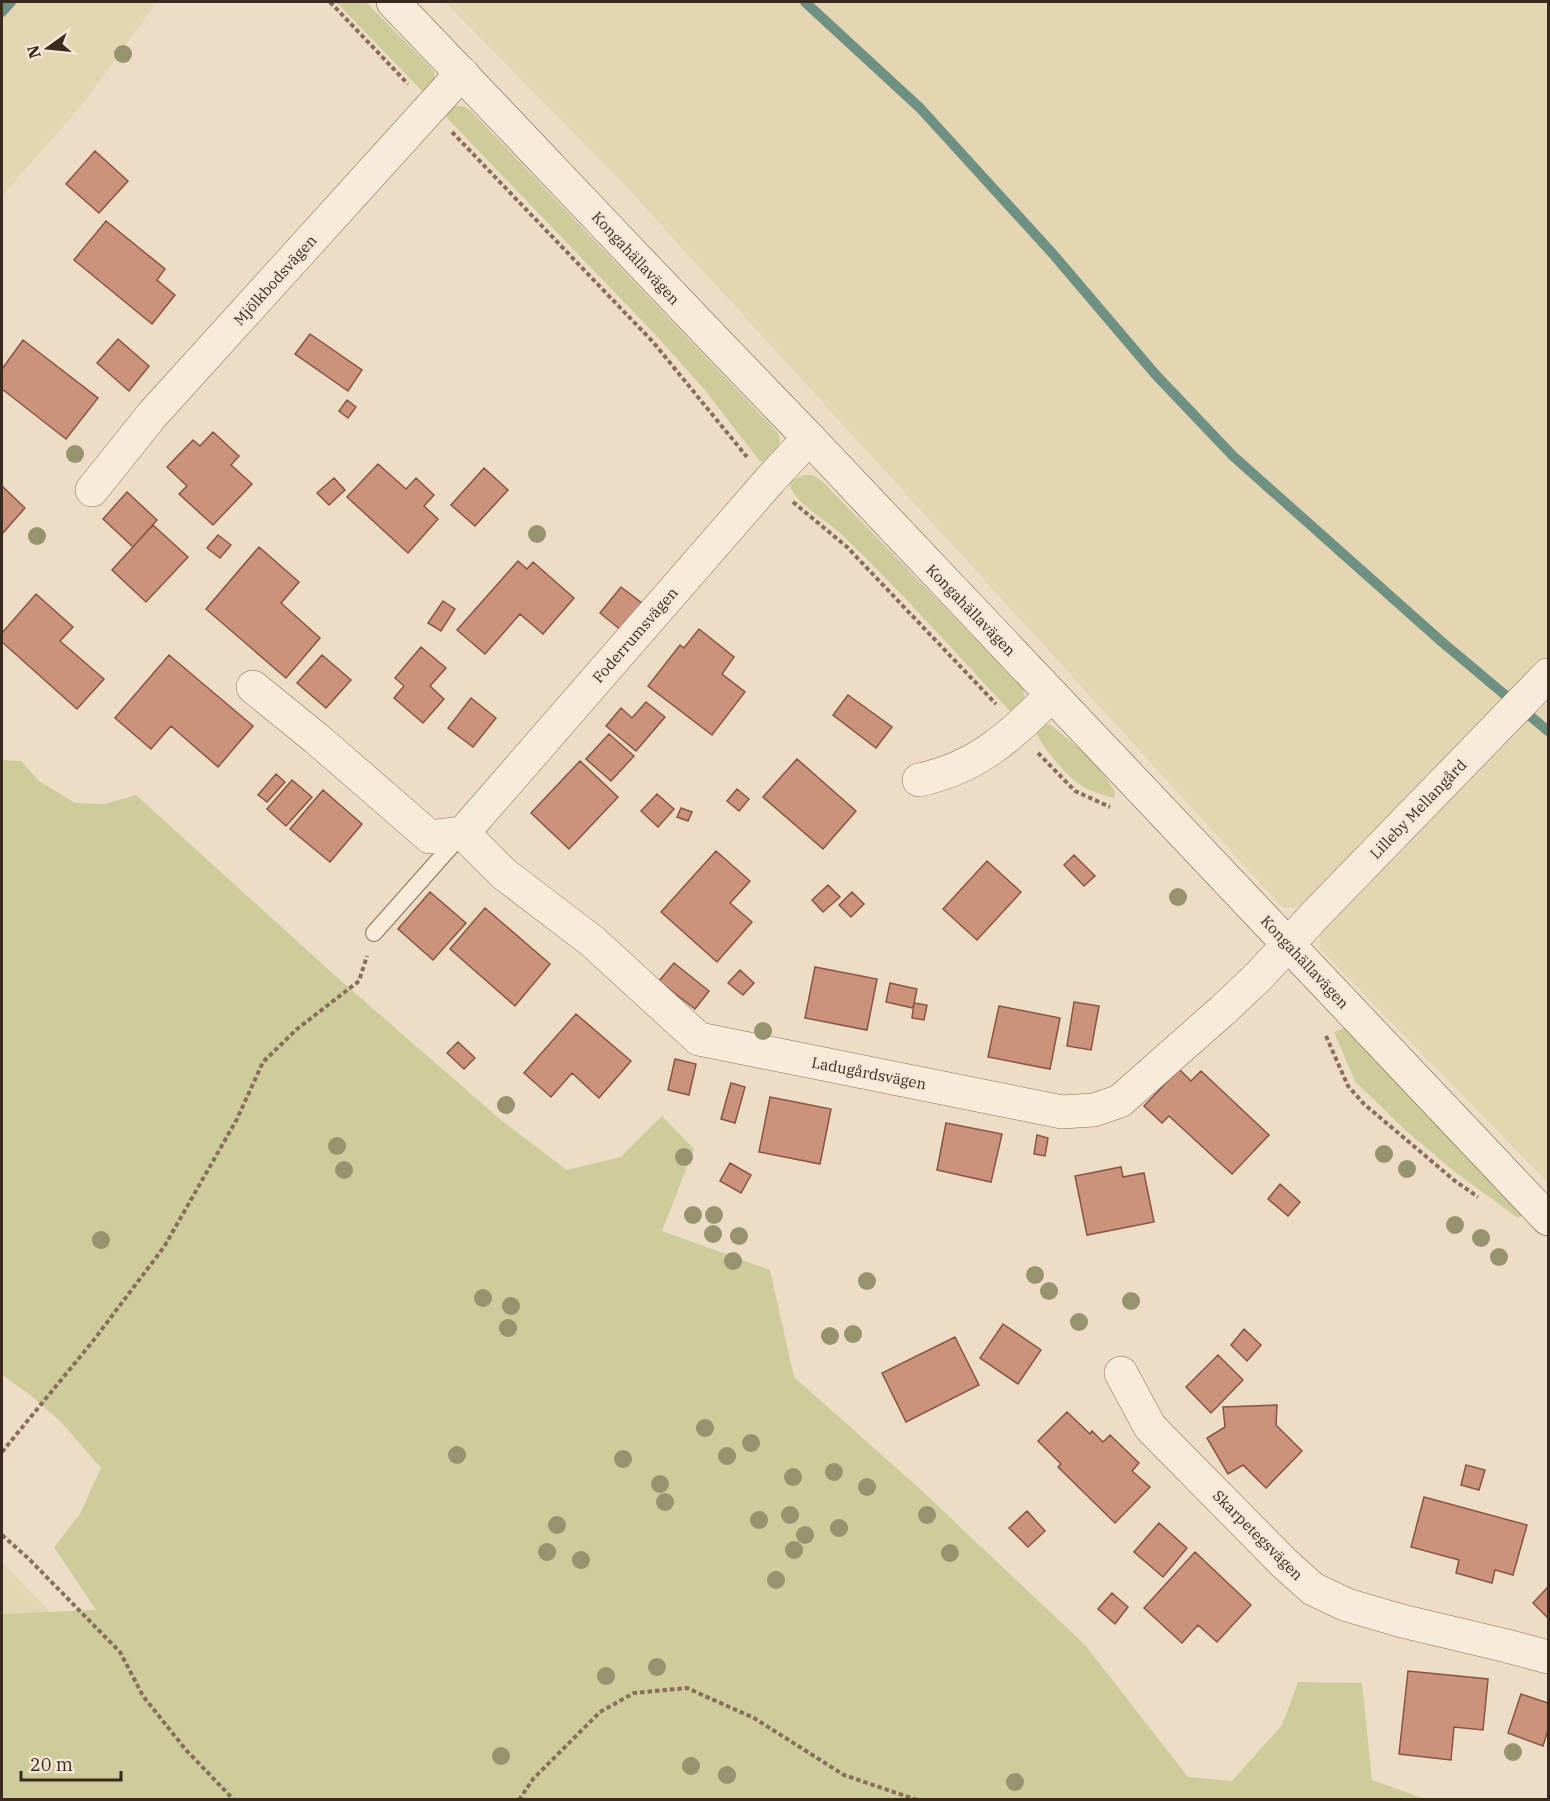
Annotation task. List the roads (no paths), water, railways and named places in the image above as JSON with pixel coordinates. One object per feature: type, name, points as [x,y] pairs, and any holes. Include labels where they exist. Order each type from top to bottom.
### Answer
[{"type":"street","name":"Kongahällavägen","points":[[393,2],[1548,1219]]},
{"type":"street","name":"Mjölkbodsvägen","points":[[92,490],[152,415],[462,73]]},
{"type":"street","name":"Foderrumsvägen","points":[[463,833],[809,438]]},
{"type":"street","name":"Lilleby Mellangård","points":[[1288,944],[1548,675]]},
{"type":"street","points":[[253,687],[430,837],[463,833]]},
{"type":"street","points":[[919,780],[944,775],[996,747],[1052,695]]},
{"type":"street","name":"Ladugårdsvägen","points":[[463,833],[504,874],[592,941],[699,1039],[1062,1112],[1094,1110],[1120,1101],[1223,1010],[1288,944]]},
{"type":"street","name":"Skarpetegsvägen","points":[[1121,1373],[1150,1427],[1284,1563],[1313,1589],[1347,1605],[1402,1622],[1478,1638],[1548,1657]]},
{"type":"lane","points":[[374,933],[463,833]]},
{"type":"waterway","points":[[2,12],[11,2]]},
{"type":"waterway","points":[[805,2],[920,108],[1053,254],[1155,374],[1233,456],[1442,642],[1548,731]]}]
